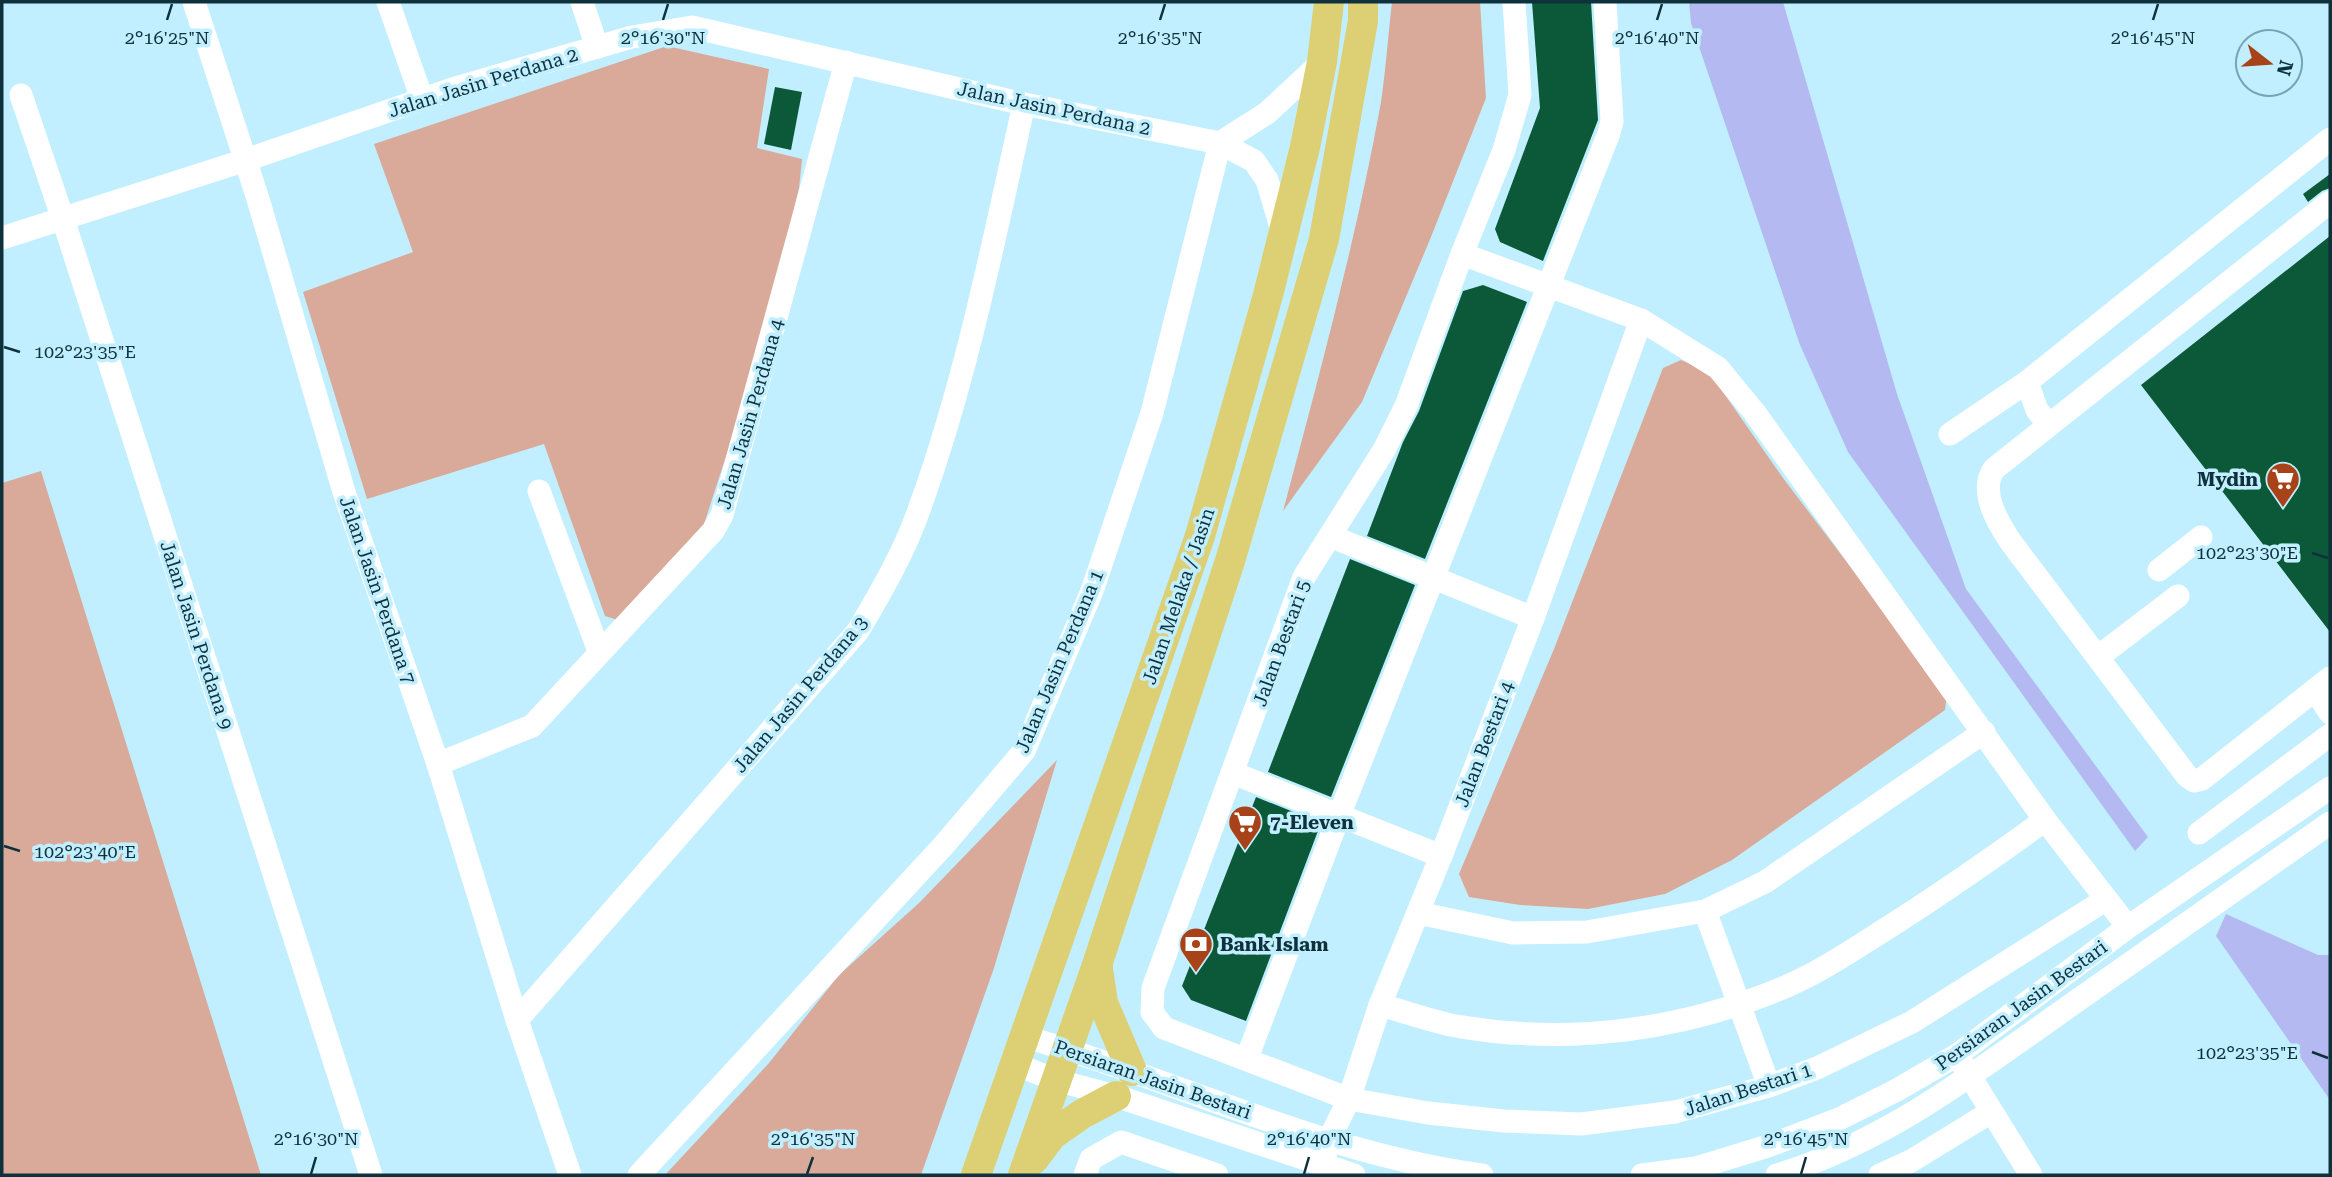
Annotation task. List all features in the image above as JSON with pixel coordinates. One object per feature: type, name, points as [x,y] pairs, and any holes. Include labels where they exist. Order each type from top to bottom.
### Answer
[{"type":"main road","name":"Jalan Melaka / Jasin","points":[[976,1175],[1200,536],[1268,295],[1305,146],[1322,62],[1329,2]]},
{"type":"main road","name":"Jalan Melaka / Jasin","points":[[1024,1173],[1097,965],[1230,561],[1324,239],[1363,21],[1363,2]]},
{"type":"main road","points":[[1097,965],[1103,1003],[1132,1071]]},
{"type":"main road","points":[[1024,1173],[1052,1135],[1082,1114],[1116,1096]]},
{"type":"street","name":"Jalan Jasin Perdana 7","points":[[194,2],[246,160],[344,492],[438,764],[517,1020],[570,1175]]},
{"type":"street","points":[[388,2],[422,99]]},
{"type":"street","points":[[582,2],[597,47]]},
{"type":"street","name":"Jalan Bestari 5","points":[[1349,1099],[1164,1028],[1152,1012],[1153,988],[1304,577],[1384,450],[1406,406],[1504,150],[1520,95],[1514,2]]},
{"type":"street","points":[[1247,1058],[1339,816],[1609,134],[1612,121],[1605,2]]},
{"type":"street","name":"Jalan Jasin Perdana 2","points":[[2,238],[246,160],[422,99],[632,37],[692,26],[1024,104],[1220,143],[1254,161],[1261,171],[1267,180],[1283,234]]},
{"type":"street","name":"Jalan Jasin Perdana 4","points":[[438,764],[532,726],[713,531],[722,515],[846,62]]},
{"type":"street","points":[[1220,143],[1267,113],[1322,62]]},
{"type":"street","name":"Jalan Jasin Perdana 9","points":[[21,95],[371,1175]]},
{"type":"street","name":"Jalan Jasin Perdana 3","points":[[517,1020],[858,631],[888,581],[920,509],[953,405],[978,309],[1024,104]]},
{"type":"street","points":[[1950,434],[2027,382],[2330,139]]},
{"type":"street","name":"Jalan Jasin Perdana 1","points":[[639,1175],[944,845],[1024,751],[1092,592],[1152,413],[1220,143]]},
{"type":"street","points":[[2330,202],[1994,469],[1988,477],[1987,486],[1999,524],[2194,781],[2202,779],[2323,684],[2330,713]]},
{"type":"street","points":[[1462,254],[1641,320],[1718,368],[1755,413],[2045,820],[2129,928]]},
{"type":"street","name":"Jalan Bestari 4","points":[[1322,1166],[1329,1140],[1349,1099],[1380,1004],[1441,856],[1533,618],[1641,320]]},
{"type":"street","points":[[2027,382],[2037,410],[2049,425]]},
{"type":"street","points":[[539,491],[600,651]]},
{"type":"street","points":[[1330,536],[1533,618]]},
{"type":"street","points":[[2159,570],[2201,537]]},
{"type":"street","points":[[2098,657],[2178,596]]},
{"type":"street","points":[[1418,913],[1513,933],[1587,932],[1705,911],[1765,882],[1984,732]]},
{"type":"street","points":[[2199,833],[2330,735]]},
{"type":"street","points":[[1233,773],[1441,856]]},
{"type":"street","name":"Persiaran Jasin Bestari","points":[[1642,1175],[1696,1168],[1768,1146],[1839,1119],[1897,1090],[1957,1055],[2129,928],[2330,788]]},
{"type":"street","points":[[1380,1004],[1460,1027],[1518,1034],[1569,1035],[1668,1025],[1786,986],[1833,962],[1942,894],[2045,820]]},
{"type":"street","name":"Persiaran Jasin Bestari","points":[[1777,1175],[1858,1143],[1907,1117],[1970,1076],[2330,822]]},
{"type":"street","name":"Jalan Bestari 1","points":[[1349,1099],[1428,1113],[1504,1121],[1581,1124],[1675,1112],[1769,1086],[1817,1068],[1912,1023],[2105,900]]},
{"type":"street","points":[[1705,911],[1769,1086]]},
{"type":"street","name":"Persiaran Jasin Bestari","points":[[1020,1051],[1066,1049],[1329,1140],[1441,1170],[1482,1175]]},
{"type":"street","name":"Persiaran Jasin Bestari","points":[[1020,1051],[1055,1080],[1116,1096],[1353,1175]]},
{"type":"street","points":[[1957,1055],[2031,1175]]},
{"type":"street","points":[[1880,1175],[1911,1161],[1991,1112]]},
{"type":"street","points":[[1085,1175],[1091,1159],[1121,1142],[1205,1173]]},
{"type":"shaded area","points":[[1392,2],[1480,2],[1486,98],[1362,402],[1283,511],[1360,205],[1381,102]]},
{"type":"shaded area","points":[[667,46],[769,69],[757,148],[802,159],[799,188],[759,355],[704,524],[618,620],[605,616],[544,444],[367,499],[303,292],[413,252],[374,144]]},
{"type":"shaded area","points":[[1681,360],[1709,372],[1783,478],[1947,694],[1945,710],[1732,860],[1665,894],[1588,909],[1520,905],[1469,897],[1459,874],[1554,649],[1663,368]]},
{"type":"shaded area","points":[[41,471],[261,1175],[2,1175],[2,483]]},
{"type":"shaded area","points":[[1057,760],[994,968],[921,1175],[665,1175],[769,1063],[839,975],[919,903]]},
{"type":"water","points":[[1689,2],[1783,2],[1897,394],[1966,589],[2148,837],[2135,851],[1848,452],[1800,345],[1691,23]]},
{"type":"water","points":[[2226,914],[2318,955],[2330,955],[2330,1100],[2216,936]]},
{"type":"building","points":[[1532,2],[1591,2],[1598,120],[1543,261],[1500,242],[1495,229],[1540,108]]},
{"type":"building","points":[[775,87],[802,92],[791,150],[764,144]]},
{"type":"building","points":[[2330,174],[2330,188],[2308,202],[2303,194]]},
{"type":"building","name":"Mydin","points":[[2330,236],[2330,632],[2141,385]]},
{"type":"building","points":[[1483,285],[1527,302],[1425,559],[1367,536],[1403,442],[1419,411],[1463,291]]},
{"type":"building","points":[[1350,559],[1415,585],[1331,797],[1268,772]]},
{"type":"building","points":[[1256,797],[1321,823],[1246,1021],[1191,1000],[1182,986]]},
{"type":"place","name":"Mydin","points":[[2283,509]]},
{"type":"place","name":"7-Eleven","points":[[1245,852]]},
{"type":"place","name":"Bank Islam","points":[[1196,974]]}]
